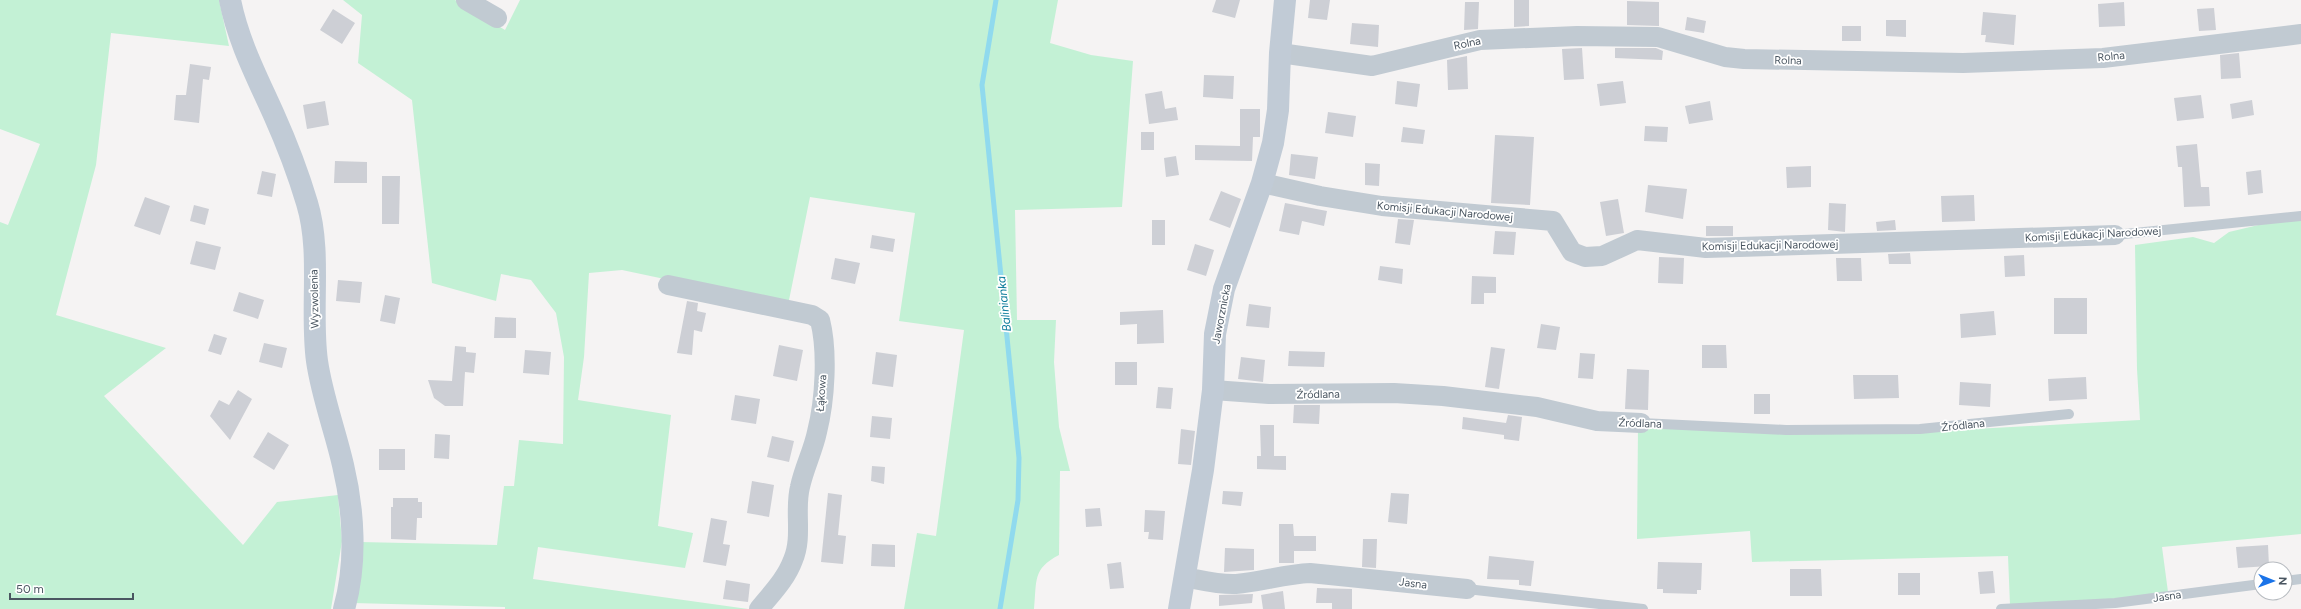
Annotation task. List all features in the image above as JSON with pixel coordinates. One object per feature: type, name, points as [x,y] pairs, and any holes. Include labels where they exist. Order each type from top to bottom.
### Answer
[{"type":"street","name":"Wyzwolenia","points":[[230,0],[241,41],[294,162],[308,206],[312,232],[314,325],[317,362],[323,394],[343,466],[351,516],[351,570],[344,609]]},
{"type":"street","points":[[466,0],[497,18]]},
{"type":"street","name":"Jaworznicka","points":[[1179,609],[1203,470],[1212,390],[1215,334],[1224,289],[1262,183],[1273,143],[1278,110],[1280,53],[1285,0]]},
{"type":"street","name":"Rolna","points":[[1280,53],[1372,66],[1480,40],[1584,36],[1658,37],[1725,57],[1744,59],[1963,63],[2103,58],[2301,34]]},
{"type":"street","name":"Komisji Edukacji Narodowej","points":[[1262,183],[1320,196],[1382,206],[1553,221],[1572,252],[1585,257],[1602,256],[1638,240],[1706,248],[2115,235]]},
{"type":"street","name":"Łąkowa","points":[[668,285],[812,314],[820,320],[823,334],[824,357],[820,412],[817,433],[799,488],[799,526],[794,558],[786,575],[759,609]]},
{"type":"street","name":"Źródlana","points":[[1212,390],[1269,394],[1394,393],[1443,396],[1537,407],[1597,421],[1641,423]]},
{"type":"street","name":"Jasna","points":[[1184,577],[1214,583],[1236,584],[1288,574],[1310,573],[1467,590]]},
{"type":"lane","name":"Komisji Edukacji Narodowej","points":[[2115,235],[2301,216]]},
{"type":"lane","name":"Źródlana","points":[[1641,423],[1786,430],[1920,429],[2069,414]]},
{"type":"lane","name":"Jasna","points":[[2001,609],[2115,603],[2253,585]]},
{"type":"lane","name":"Jasna","points":[[1467,590],[1643,609]]},
{"type":"green space","points":[[0,0],[219,0],[229,46],[111,33],[96,165],[56,315],[166,348],[104,396],[243,545],[277,502],[338,495],[342,541],[331,609],[0,609],[0,222],[8,225],[40,144],[0,129]]},
{"type":"green space","points":[[343,0],[455,0],[505,30],[520,0],[1058,0],[1050,43],[1091,55],[1133,61],[1122,207],[1015,210],[1017,320],[1056,320],[1054,362],[1059,427],[1070,471],[1060,471],[1059,555],[1044,565],[1040,571],[1036,583],[1034,609],[904,609],[917,533],[936,536],[964,330],[899,321],[915,213],[810,197],[788,305],[622,270],[589,273],[584,357],[578,400],[671,415],[658,526],[693,533],[685,568],[538,547],[533,579],[748,609],[505,609],[505,607],[353,603],[360,542],[497,545],[504,486],[514,486],[519,440],[563,444],[564,357],[556,313],[531,280],[501,274],[496,301],[432,283],[412,100],[358,63],[362,15]]},
{"type":"green space","points":[[2301,215],[2301,534],[2162,547],[2168,592],[2113,599],[2010,605],[2008,556],[1752,562],[1750,531],[1637,539],[1638,427],[1920,432],[2140,420],[2137,369],[2135,245],[2193,237],[2214,243],[2229,232]]},
{"type":"building","points":[[1216,0],[1240,0],[1235,18],[1212,12]]},
{"type":"building","points":[[1310,0],[1330,0],[1327,20],[1308,18]]},
{"type":"building","points":[[1514,0],[1529,0],[1529,26],[1514,27]]},
{"type":"building","points":[[1627,1],[1659,2],[1659,26],[1627,25]]},
{"type":"building","points":[[1465,2],[1479,2],[1478,29],[1464,30]]},
{"type":"building","points":[[2124,2],[2125,26],[2099,27],[2098,4]]},
{"type":"building","points":[[2214,8],[2216,30],[2199,31],[2197,9]]},
{"type":"building","points":[[333,9],[355,23],[342,44],[320,30]]},
{"type":"building","points":[[1983,12],[2016,15],[2014,45],[1985,42],[1986,35],[1981,35]]},
{"type":"building","points":[[1687,17],[1706,21],[1704,33],[1685,30]]},
{"type":"building","points":[[1886,20],[1906,20],[1906,37],[1886,36]]},
{"type":"building","points":[[1352,23],[1379,25],[1378,47],[1350,44]]},
{"type":"building","points":[[1842,26],[1861,26],[1861,41],[1842,41]]},
{"type":"building","points":[[1582,48],[1584,79],[1564,80],[1562,49]]},
{"type":"building","points":[[1615,48],[1656,48],[1663,51],[1662,60],[1615,58]]},
{"type":"building","points":[[2239,53],[2241,78],[2221,79],[2220,55]]},
{"type":"building","points":[[1467,56],[1468,89],[1448,90],[1447,60]]},
{"type":"building","points":[[190,64],[211,67],[209,80],[203,79],[199,123],[174,120],[176,95],[186,95]]},
{"type":"building","points":[[1204,75],[1234,76],[1233,99],[1203,97]]},
{"type":"building","points":[[1397,81],[1420,84],[1417,107],[1395,104]]},
{"type":"building","points":[[1623,81],[1626,103],[1600,106],[1597,84]]},
{"type":"building","points":[[1162,91],[1165,109],[1176,107],[1178,120],[1149,124],[1145,94]]},
{"type":"building","points":[[2201,95],[2204,118],[2177,121],[2174,98]]},
{"type":"building","points":[[2252,100],[2254,115],[2232,119],[2230,104]]},
{"type":"building","points":[[325,101],[329,125],[307,129],[303,105]]},
{"type":"building","points":[[1710,101],[1713,120],[1689,124],[1685,106]]},
{"type":"building","points":[[1240,109],[1260,109],[1260,137],[1253,137],[1252,161],[1195,160],[1195,145],[1240,146]]},
{"type":"building","points":[[1328,112],[1356,116],[1353,137],[1325,133]]},
{"type":"building","points":[[1645,126],[1668,127],[1667,142],[1644,141]]},
{"type":"building","points":[[1403,127],[1425,130],[1423,144],[1401,142]]},
{"type":"building","points":[[1141,132],[1154,132],[1154,150],[1141,150]]},
{"type":"building","points":[[1495,135],[1534,137],[1530,205],[1491,203]]},
{"type":"building","points":[[2197,144],[2201,187],[2209,187],[2210,206],[2184,207],[2182,167],[2178,167],[2176,146]]},
{"type":"building","points":[[1291,154],[1318,157],[1315,179],[1289,175]]},
{"type":"building","points":[[1176,156],[1179,175],[1166,177],[1164,158]]},
{"type":"building","points":[[335,161],[367,162],[367,183],[334,183]]},
{"type":"building","points":[[1365,163],[1380,164],[1379,186],[1365,185]]},
{"type":"building","points":[[1811,166],[1811,187],[1787,188],[1786,167]]},
{"type":"building","points":[[2261,170],[2263,193],[2248,195],[2246,172]]},
{"type":"building","points":[[262,171],[276,174],[272,197],[257,194]]},
{"type":"building","points":[[382,176],[400,176],[399,224],[382,224]]},
{"type":"building","points":[[1648,185],[1687,189],[1683,219],[1645,212]]},
{"type":"building","points":[[1221,191],[1241,199],[1230,228],[1209,220]]},
{"type":"building","points":[[1974,195],[1975,221],[1942,222],[1941,196]]},
{"type":"building","points":[[145,197],[170,206],[160,235],[134,226]]},
{"type":"building","points":[[1618,199],[1624,233],[1606,236],[1600,202]]},
{"type":"building","points":[[1285,203],[1327,211],[1324,226],[1302,221],[1299,235],[1279,231]]},
{"type":"building","points":[[1829,203],[1846,204],[1845,232],[1828,230]]},
{"type":"building","points":[[194,205],[209,209],[205,225],[190,221]]},
{"type":"building","points":[[1398,219],[1414,220],[1410,245],[1395,243]]},
{"type":"building","points":[[1152,220],[1165,220],[1165,245],[1152,245]]},
{"type":"building","points":[[1895,220],[1896,230],[1877,231],[1876,222]]},
{"type":"building","points":[[1706,226],[1733,226],[1733,236],[1706,236]]},
{"type":"building","points":[[1495,231],[1516,232],[1514,255],[1493,254]]},
{"type":"building","points":[[872,235],[895,239],[893,252],[870,248]]},
{"type":"building","points":[[196,241],[221,247],[215,270],[190,264]]},
{"type":"building","points":[[1195,244],[1214,250],[1206,276],[1187,270]]},
{"type":"building","points":[[1910,253],[1911,264],[1889,264],[1888,254]]},
{"type":"building","points":[[2024,255],[2025,276],[2005,277],[2004,256]]},
{"type":"building","points":[[1659,257],[1684,258],[1683,284],[1658,283]]},
{"type":"building","points":[[835,258],[860,263],[855,284],[831,279]]},
{"type":"building","points":[[1836,258],[1861,258],[1862,281],[1837,281]]},
{"type":"building","points":[[1380,266],[1403,269],[1402,284],[1378,280]]},
{"type":"building","points":[[1472,276],[1496,277],[1496,293],[1484,293],[1484,304],[1471,304]]},
{"type":"building","points":[[338,280],[362,282],[360,303],[336,301]]},
{"type":"building","points":[[239,292],[264,300],[258,319],[233,311]]},
{"type":"building","points":[[385,295],[400,298],[395,324],[380,321]]},
{"type":"building","points":[[2054,298],[2087,298],[2087,334],[2054,334]]},
{"type":"building","points":[[687,301],[698,303],[697,311],[706,313],[702,332],[694,330],[692,355],[677,353]]},
{"type":"building","points":[[1249,304],[1271,307],[1269,328],[1246,326]]},
{"type":"building","points":[[1163,310],[1164,343],[1137,344],[1137,324],[1120,325],[1120,312]]},
{"type":"building","points":[[1994,311],[1996,335],[1961,338],[1960,314]]},
{"type":"building","points":[[495,317],[516,318],[516,338],[494,338]]},
{"type":"building","points":[[1541,324],[1560,327],[1556,350],[1537,348]]},
{"type":"building","points":[[214,334],[227,338],[221,355],[208,351]]},
{"type":"building","points":[[264,343],[287,348],[282,368],[259,362]]},
{"type":"building","points":[[779,345],[803,350],[797,381],[773,376]]},
{"type":"building","points":[[1702,345],[1726,345],[1727,368],[1702,368]]},
{"type":"building","points":[[455,346],[466,347],[466,352],[476,353],[474,373],[465,372],[463,406],[445,406],[434,398],[428,380],[452,381]]},
{"type":"building","points":[[1491,347],[1505,349],[1499,389],[1485,387]]},
{"type":"building","points":[[525,350],[551,352],[549,375],[523,373]]},
{"type":"building","points":[[1289,351],[1325,352],[1324,367],[1288,366]]},
{"type":"building","points":[[876,352],[897,355],[893,387],[872,384]]},
{"type":"building","points":[[1580,353],[1595,354],[1593,379],[1578,378]]},
{"type":"building","points":[[1241,357],[1265,360],[1263,382],[1238,379]]},
{"type":"building","points":[[1115,362],[1137,362],[1137,385],[1115,385]]},
{"type":"building","points":[[1627,369],[1649,370],[1648,410],[1625,409]]},
{"type":"building","points":[[1853,375],[1898,375],[1899,398],[1854,399]]},
{"type":"building","points":[[2086,377],[2087,399],[2049,401],[2048,379]]},
{"type":"building","points":[[1960,382],[1991,384],[1990,407],[1959,405]]},
{"type":"building","points":[[1158,387],[1173,388],[1171,409],[1156,408]]},
{"type":"building","points":[[238,390],[252,399],[230,440],[210,416],[219,400],[229,405]]},
{"type":"building","points":[[1754,394],[1770,394],[1770,414],[1754,414]]},
{"type":"building","points":[[735,395],[760,399],[756,424],[731,420]]},
{"type":"building","points":[[1294,405],[1320,405],[1319,424],[1293,423]]},
{"type":"building","points":[[1508,415],[1522,417],[1519,441],[1504,439],[1504,435],[1462,429],[1463,417],[1506,423]]},
{"type":"building","points":[[872,416],[892,418],[890,439],[870,437]]},
{"type":"building","points":[[1260,425],[1274,425],[1274,456],[1286,456],[1286,470],[1257,469],[1257,456],[1261,456]]},
{"type":"building","points":[[1181,429],[1195,431],[1191,465],[1178,464]]},
{"type":"building","points":[[268,432],[289,445],[274,470],[253,457]]},
{"type":"building","points":[[435,434],[450,435],[449,459],[434,458]]},
{"type":"building","points":[[772,436],[794,441],[789,462],[767,457]]},
{"type":"building","points":[[379,449],[405,449],[405,470],[379,470]]},
{"type":"building","points":[[872,466],[885,467],[884,484],[871,481]]},
{"type":"building","points":[[752,481],[774,485],[769,517],[747,513]]},
{"type":"building","points":[[1223,491],[1243,492],[1241,506],[1222,504]]},
{"type":"building","points":[[828,493],[842,495],[838,535],[846,536],[843,564],[821,562]]},
{"type":"building","points":[[1391,493],[1409,494],[1407,524],[1388,522]]},
{"type":"building","points":[[393,498],[418,498],[418,502],[422,502],[422,518],[417,518],[416,540],[391,539],[391,507],[393,507]]},
{"type":"building","points":[[1100,508],[1102,526],[1086,527],[1085,509]]},
{"type":"building","points":[[1145,510],[1165,511],[1163,540],[1148,539],[1149,532],[1144,532]]},
{"type":"building","points":[[711,518],[727,521],[723,544],[730,545],[726,566],[703,562]]},
{"type":"building","points":[[1279,524],[1293,524],[1294,536],[1316,536],[1316,551],[1294,551],[1294,563],[1279,563]]},
{"type":"building","points":[[1363,539],[1377,539],[1376,568],[1362,567]]},
{"type":"building","points":[[872,544],[895,545],[895,567],[871,566]]},
{"type":"building","points":[[2268,545],[2269,561],[2253,561],[2253,567],[2238,568],[2236,547]]},
{"type":"building","points":[[1225,548],[1254,549],[1254,570],[1224,572]]},
{"type":"building","points":[[1489,556],[1534,561],[1531,586],[1519,585],[1519,580],[1487,579]]},
{"type":"building","points":[[1121,562],[1124,588],[1110,589],[1107,564]]},
{"type":"building","points":[[1658,562],[1702,563],[1701,590],[1697,590],[1697,594],[1663,593],[1663,589],[1657,589]]},
{"type":"building","points":[[1790,569],[1821,569],[1822,596],[1790,596]]},
{"type":"building","points":[[1993,571],[1995,593],[1980,594],[1978,572]]},
{"type":"building","points":[[1898,573],[1920,573],[1920,595],[1898,595]]},
{"type":"building","points":[[726,580],[750,584],[748,602],[723,599]]},
{"type":"building","points":[[1317,588],[1352,589],[1352,609],[1332,609],[1332,603],[1316,603]]},
{"type":"building","points":[[1283,591],[1285,609],[1263,609],[1261,595]]},
{"type":"building","points":[[1253,594],[1252,603],[1219,606],[1219,595]]},
{"type":"waterway","name":"Balinianka","points":[[996,0],[982,85],[1019,458],[1018,500],[1000,609]]}]
